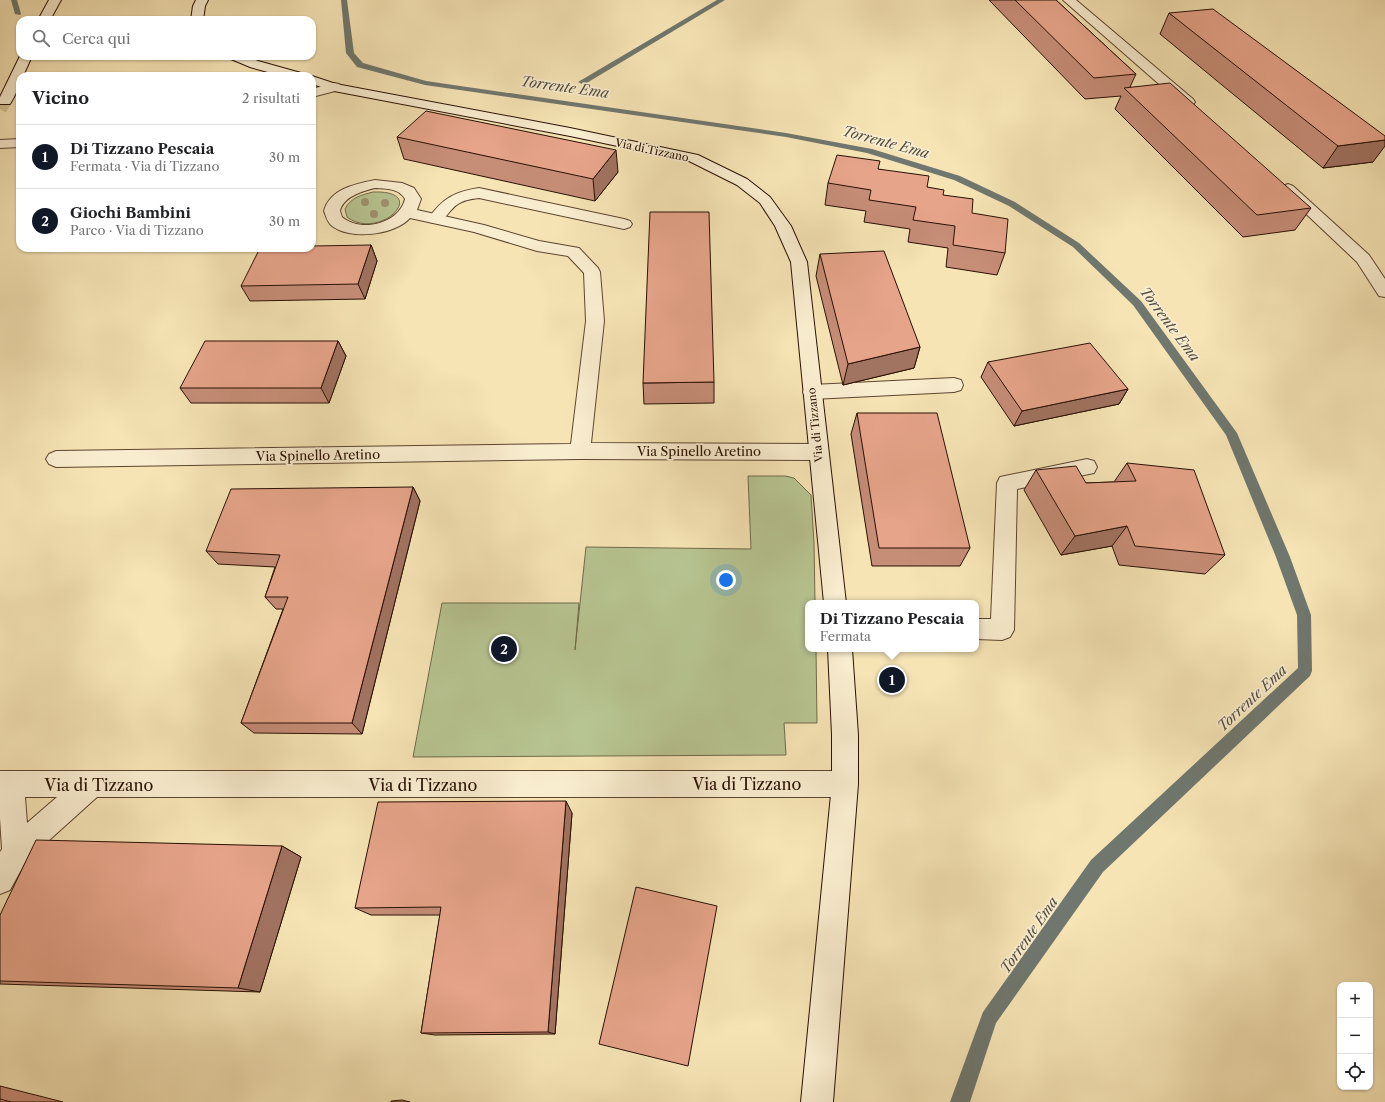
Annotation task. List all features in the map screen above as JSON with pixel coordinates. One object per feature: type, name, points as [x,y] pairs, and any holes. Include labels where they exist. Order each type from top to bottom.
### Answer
[{"type":"street","points":[[198,16],[199,6],[202,0]]},
{"type":"street","points":[[1069,0],[1200,112]]},
{"type":"street","points":[[46,16],[51,3]]},
{"type":"street","points":[[19,72],[24,60]]},
{"type":"street","points":[[244,60],[282,72]]},
{"type":"street","points":[[5,101],[16,77]]},
{"type":"street","name":"Via di Tizzano","points":[[316,81],[334,87],[570,132],[693,158],[742,182],[765,200],[784,226],[799,262],[835,600]]},
{"type":"street","points":[[316,92],[334,87]]},
{"type":"street","points":[[0,144],[16,143]]},
{"type":"street","points":[[1276,178],[1363,259],[1385,292]]},
{"type":"street","points":[[386,184],[396,185],[410,192],[414,204],[408,213],[397,222],[387,226],[361,229],[349,228],[340,224],[334,218],[332,211],[335,204],[351,190],[362,186],[386,184]]},
{"type":"street","points":[[436,219],[444,207],[451,201],[471,194],[479,193],[624,224]]},
{"type":"street","points":[[408,213],[478,228],[536,246],[573,252],[592,272],[595,320],[580,451]]},
{"type":"street","points":[[812,392],[954,385]]},
{"type":"street","name":"Via Spinello Aretino","points":[[56,459],[580,451],[818,452]]},
{"type":"street","points":[[979,629],[1002,630],[1008,483],[1087,467]]},
{"type":"street","points":[[818,1102],[845,784],[845,735],[840,652]]},
{"type":"street","points":[[6,784],[16,851]]},
{"type":"street","name":"Via di Tizzano","points":[[6,784],[845,784]]},
{"type":"street","points":[[0,880],[16,851],[91,785]]},
{"type":"green space","points":[[373,192],[390,194],[398,199],[399,206],[394,213],[385,220],[373,223],[360,223],[347,217],[345,209],[350,202],[357,197]]},
{"type":"green space","points":[[748,476],[785,476],[794,478],[811,495],[815,600],[805,600],[805,652],[816,652],[817,723],[784,723],[786,755],[413,757],[442,603],[579,603],[575,650],[586,547],[751,549]]},
{"type":"building","points":[[1015,0],[1056,0],[1136,74],[1094,78]]},
{"type":"building","points":[[1213,9],[1385,136],[1385,140],[1338,146],[1169,13]]},
{"type":"building","points":[[1170,83],[1311,208],[1257,215],[1124,88]]},
{"type":"building","points":[[426,111],[616,150],[593,179],[397,137]]},
{"type":"building","points":[[837,155],[880,161],[878,169],[929,176],[927,187],[944,190],[943,195],[973,199],[972,213],[1008,219],[1005,253],[953,245],[955,226],[913,220],[916,207],[869,200],[871,190],[828,183]]},
{"type":"building","points":[[650,212],[709,212],[714,382],[643,383]]},
{"type":"building","points":[[371,245],[358,284],[241,286],[258,252],[316,252],[316,246]]},
{"type":"building","points":[[884,251],[920,347],[848,364],[820,254]]},
{"type":"building","points":[[205,341],[338,341],[321,388],[180,388]]},
{"type":"building","points":[[1090,343],[1128,389],[1022,411],[988,362]]},
{"type":"building","points":[[857,413],[937,413],[970,548],[879,548]]},
{"type":"building","points":[[1127,463],[1194,470],[1225,555],[1135,546],[1127,526],[1075,536],[1036,470],[1076,466],[1086,483],[1136,481]]},
{"type":"building","points":[[413,487],[352,723],[241,723],[288,597],[265,597],[280,555],[206,551],[231,489]]},
{"type":"building","points":[[566,801],[548,1032],[421,1033],[441,907],[355,908],[378,802]]},
{"type":"building","points":[[36,840],[282,846],[238,988],[0,981],[0,915]]},
{"type":"building","points":[[636,887],[717,906],[688,1066],[599,1044]]},
{"type":"building","points":[[0,1099],[11,1102],[0,1102]]},
{"type":"waterway","points":[[14,0],[18,14]]},
{"type":"waterway","name":"Torrente Ema","points":[[344,0],[350,53],[360,65],[425,83],[786,135],[869,151],[957,178],[1012,204],[1076,245],[1137,303],[1231,433],[1283,557],[1304,615],[1305,671],[1097,866],[989,1018],[960,1102]]},
{"type":"waterway","points":[[582,82],[722,0]]},
{"type":"tunnel","points":[[0,109],[5,101]]},
{"type":"place","name":"Giochi Bambini","points":[[504,649]]},
{"type":"place","name":"Di Tizzano Pescaia","points":[[892,680]]}]
